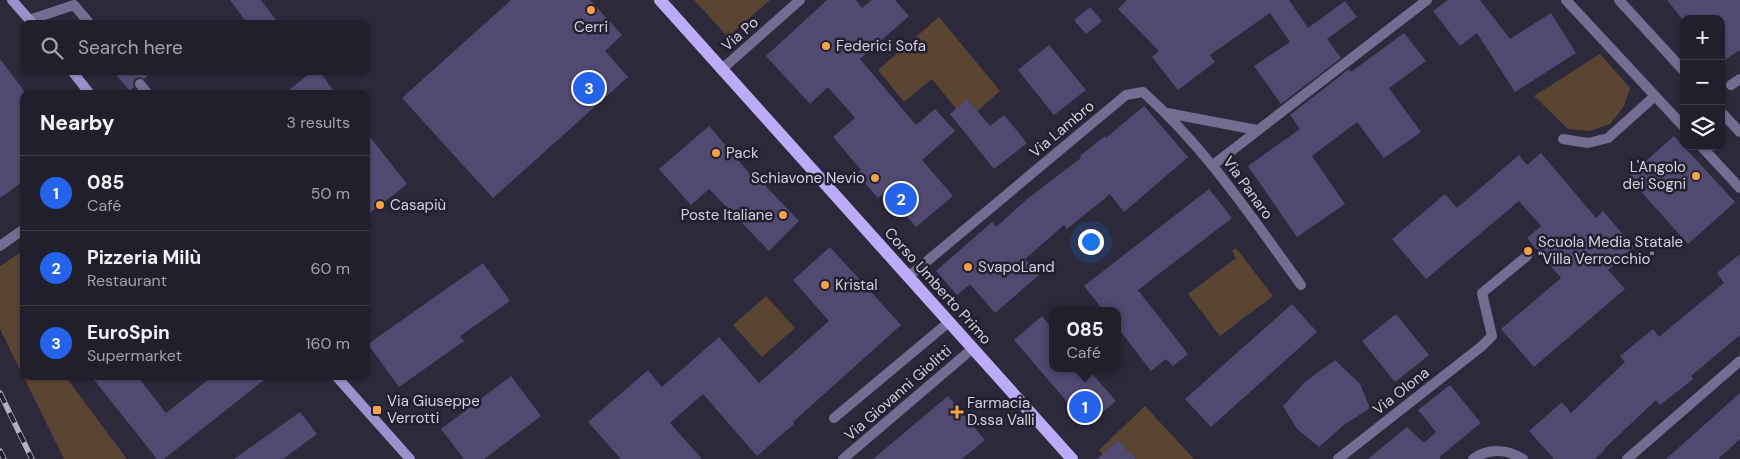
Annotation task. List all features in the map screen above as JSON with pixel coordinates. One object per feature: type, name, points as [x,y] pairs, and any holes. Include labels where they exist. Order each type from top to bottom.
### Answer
[{"type":"main road","name":"Corso Umberto Primo","points":[[660,0],[1072,459]]},
{"type":"street","points":[[12,0],[29,20]]},
{"type":"street","name":"Via Po","points":[[722,70],[800,0]]},
{"type":"street","points":[[1213,165],[1427,0]]},
{"type":"street","points":[[1566,0],[1680,123]]},
{"type":"street","points":[[1619,0],[1680,67]]},
{"type":"street","points":[[36,20],[74,5],[87,20]]},
{"type":"street","points":[[75,75],[87,90]]},
{"type":"street","points":[[140,84],[145,90]]},
{"type":"street","name":"Via Lambro","points":[[908,277],[1126,95],[1143,92],[1167,113]]},
{"type":"street","points":[[1563,139],[1588,143],[1608,138],[1655,96]]},
{"type":"street","points":[[1167,113],[1257,130]]},
{"type":"street","name":"Via Panaro","points":[[1167,113],[1213,165],[1301,285]]},
{"type":"street","points":[[1725,116],[1740,132]]},
{"type":"street","points":[[1705,150],[1740,188]]},
{"type":"street","points":[[0,246],[20,232]]},
{"type":"street","name":"Via Olona","points":[[1338,459],[1482,346],[1492,336],[1482,293],[1527,256]]},
{"type":"street","points":[[834,418],[949,322]]},
{"type":"street","name":"Via Giovanni Giolitti","points":[[843,459],[972,349]]},
{"type":"street","points":[[1627,459],[1740,362]]},
{"type":"street","points":[[340,380],[410,459]]},
{"type":"street","points":[[1473,459],[1489,451],[1502,451],[1515,454],[1523,459]]},
{"type":"shaded area","points":[[694,0],[770,0],[728,37]]},
{"type":"shaded area","points":[[939,17],[1000,91],[966,121],[932,79],[904,102],[878,70]]},
{"type":"shaded area","points":[[1600,54],[1630,88],[1623,108],[1610,124],[1589,131],[1568,129],[1534,96]]},
{"type":"shaded area","points":[[1236,248],[1273,296],[1220,336],[1188,294],[1236,258],[1232,251]]},
{"type":"shaded area","points":[[20,253],[20,370],[0,329],[0,266]]},
{"type":"shaded area","points":[[766,296],[795,328],[762,357],[733,325]]},
{"type":"shaded area","points":[[25,380],[68,380],[127,459],[64,459]]},
{"type":"shaded area","points":[[1145,406],[1194,459],[1136,459],[1118,440],[1105,452],[1107,459],[1099,450]]},
{"type":"building","points":[[230,0],[261,0],[276,20],[245,20]]},
{"type":"building","points":[[511,0],[590,0],[622,35],[605,51],[628,77],[493,198],[402,98]]},
{"type":"building","points":[[827,0],[856,0],[862,8],[872,0],[895,0],[909,16],[860,59],[916,125],[935,109],[955,131],[922,160],[953,196],[916,227],[885,192],[878,198],[857,174],[861,170],[833,137],[855,118],[828,87],[810,104],[766,56]]},
{"type":"building","points":[[1127,0],[1289,0],[1308,28],[1345,1],[1357,17],[1327,39],[1341,58],[1281,104],[1254,66],[1290,42],[1270,13],[1210,55],[1215,62],[1178,90],[1152,57],[1159,51],[1118,9]]},
{"type":"building","points":[[1448,0],[1480,0],[1510,39],[1551,13],[1576,53],[1515,92],[1477,33],[1460,46],[1433,11]]},
{"type":"building","points":[[1667,0],[1740,0],[1740,50],[1725,59],[1725,15],[1680,16]]},
{"type":"building","points":[[1090,7],[1102,21],[1086,34],[1074,20]]},
{"type":"building","points":[[1404,33],[1426,61],[1389,88],[1421,132],[1384,158],[1357,122],[1312,156],[1345,204],[1297,237],[1248,166],[1300,129],[1290,115],[1349,69],[1351,72]]},
{"type":"building","points":[[1049,45],[1086,90],[1054,115],[1018,70]]},
{"type":"building","points":[[0,59],[23,90],[20,90],[20,184],[0,198]]},
{"type":"building","points":[[116,75],[148,75],[144,79],[139,77],[135,79],[133,82],[134,87],[129,90]]},
{"type":"building","points":[[308,75],[322,75],[333,90],[289,90]]},
{"type":"building","points":[[967,99],[990,126],[1004,115],[1027,143],[994,169],[950,114]]},
{"type":"building","points":[[1144,106],[1188,157],[1124,212],[1110,194],[1067,229],[1064,225],[1025,259],[1039,275],[995,313],[970,284],[957,295],[936,271],[992,222],[996,227],[1027,199],[1081,158],[1080,156],[1105,136],[1106,138]]},
{"type":"building","points":[[709,126],[756,181],[759,179],[799,221],[769,251],[709,189],[691,205],[659,169]]},
{"type":"building","points":[[1674,136],[1680,142],[1680,150],[1687,150],[1735,202],[1688,244],[1628,177]]},
{"type":"building","points":[[370,137],[407,184],[370,213]]},
{"type":"building","points":[[1541,153],[1596,218],[1603,211],[1634,247],[1608,270],[1625,289],[1534,367],[1501,329],[1561,278],[1527,238],[1541,226],[1519,201],[1426,279],[1392,239],[1445,194],[1457,208],[1519,155],[1527,165]]},
{"type":"building","points":[[1209,189],[1232,218],[1138,290],[1188,354],[1173,366],[1166,359],[1151,371],[1121,332],[1121,307],[1101,307],[1084,286]]},
{"type":"building","points":[[830,247],[901,325],[757,456],[703,394],[670,423],[702,459],[621,459],[588,422],[648,370],[662,387],[719,337],[759,383],[829,321],[793,280]]},
{"type":"building","points":[[1740,254],[1740,335],[1691,376],[1693,379],[1660,405],[1656,400],[1595,459],[1554,459],[1529,431],[1562,402],[1571,413],[1625,362],[1620,356],[1653,329],[1659,337],[1724,283],[1717,273]]},
{"type":"building","points":[[483,263],[510,301],[460,336],[464,341],[399,387],[370,347],[370,343]]},
{"type":"building","points":[[1292,304],[1317,332],[1211,427],[1185,399]]},
{"type":"building","points":[[1396,314],[1429,355],[1395,382],[1362,341]]},
{"type":"building","points":[[1042,316],[1049,324],[1049,372],[1091,372],[1116,401],[1087,425],[1014,340]]},
{"type":"building","points":[[1335,360],[1360,384],[1370,408],[1344,425],[1319,447],[1297,429],[1283,406],[1306,381]]},
{"type":"building","points":[[511,376],[541,416],[484,459],[464,459],[441,429]]},
{"type":"building","points":[[94,380],[140,380],[166,413],[208,380],[264,380],[164,459],[157,459]]},
{"type":"building","points":[[1450,385],[1481,423],[1439,457],[1441,459],[1368,459],[1407,427],[1424,443],[1436,432],[1418,410]]},
{"type":"building","points":[[1740,393],[1740,439],[1718,459],[1666,459]]},
{"type":"building","points":[[948,396],[985,440],[962,459],[873,459]]},
{"type":"building","points":[[300,412],[317,434],[283,459],[234,459]]},
{"type":"building","points":[[1118,440],[1136,459],[1097,459]]},
{"type":"railway","points":[[0,393],[32,459]]},
{"type":"railway","points":[[0,451],[4,459]]},
{"type":"place","name":"Cerri","points":[[591,10]]},
{"type":"place","name":"Federici Sofa","points":[[826,46]]},
{"type":"place","name":"EuroSpin","points":[[589,88]]},
{"type":"place","name":"Pack","points":[[716,153]]},
{"type":"place","name":"L'Angolo dei Sogni","points":[[1696,176]]},
{"type":"place","name":"Schiavone Nevio","points":[[875,178]]},
{"type":"place","name":"Pizzeria Milù","points":[[901,199]]},
{"type":"place","name":"Casapiù","points":[[380,205]]},
{"type":"place","name":"Poste Italiane","points":[[783,215]]},
{"type":"place","name":"Scuola Media Statale \"Villa Verrocchio\"","points":[[1528,251]]},
{"type":"place","name":"SvapoLand","points":[[968,267]]},
{"type":"place","name":"Kristal","points":[[825,285]]},
{"type":"place","name":"085","points":[[1085,407]]},
{"type":"place","name":"Via Giuseppe Verrotti","points":[[377,410]]},
{"type":"place","name":"Farmacia D.ssa Valli","points":[[957,412]]}]
